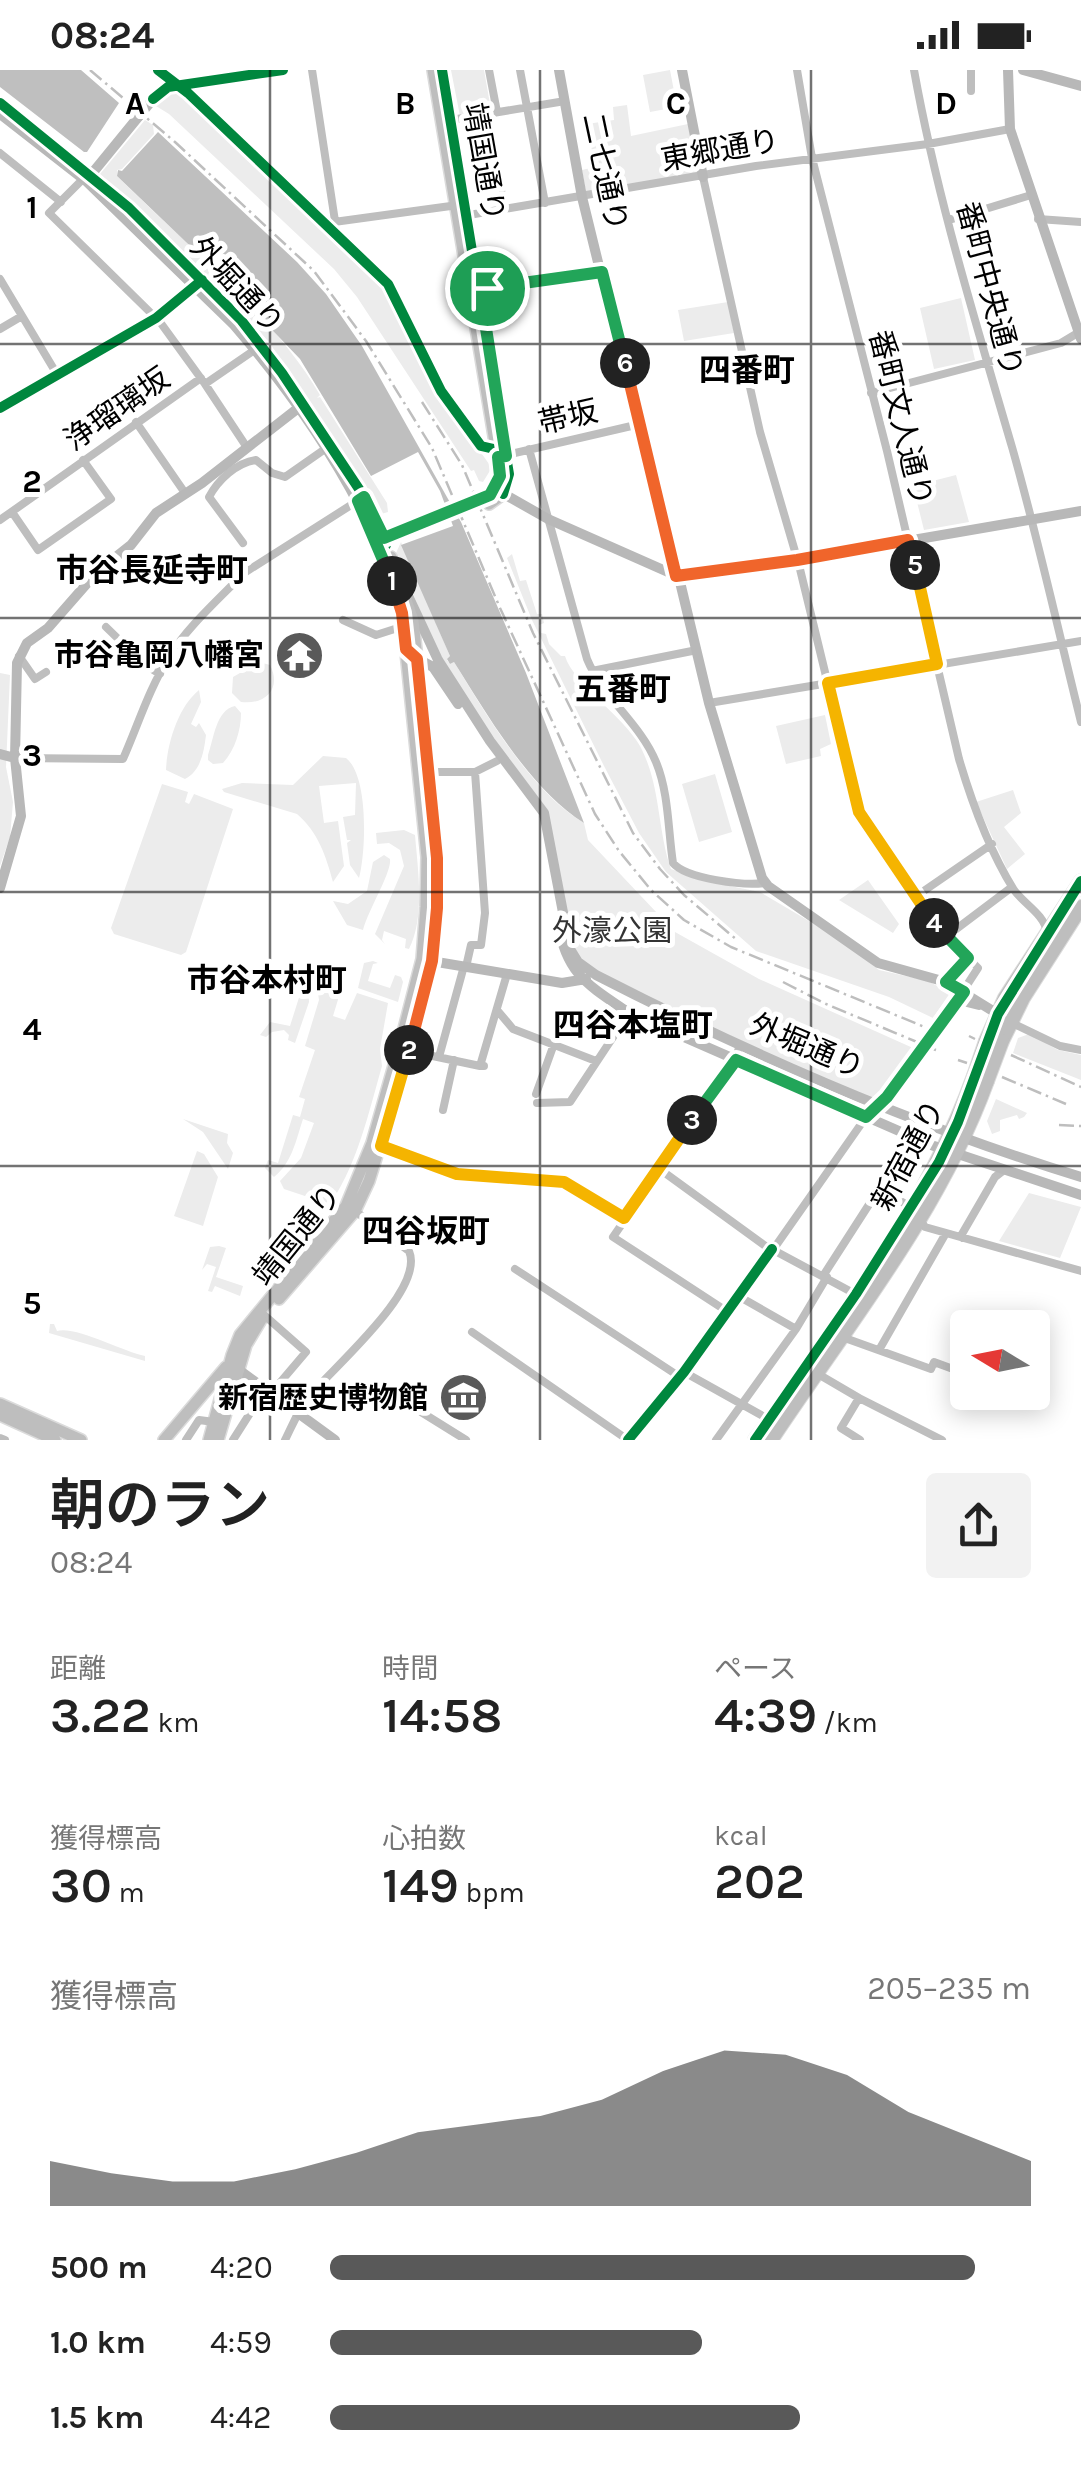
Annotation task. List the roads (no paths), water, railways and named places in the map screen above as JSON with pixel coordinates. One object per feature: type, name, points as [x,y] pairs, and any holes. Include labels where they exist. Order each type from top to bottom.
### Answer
[{"type":"highway","name":"新宿通り","points":[[754,1440],[861,1298],[955,1145],[994,1041],[998,1013],[1081,881]]},
{"type":"highway","name":"新宿通り","points":[[998,1013],[1081,906]]},
{"type":"highway","name":"新宿通り","points":[[771,1440],[842,1337],[861,1298]]},
{"type":"main road","name":"靖国通り","points":[[433,70],[480,290],[502,456]]},
{"type":"main road","name":"靖国通り","points":[[442,70],[502,456],[508,474],[493,495]]},
{"type":"main road","points":[[387,540],[493,495]]},
{"type":"main road","name":"靖国通り","points":[[228,1373],[264,1315],[355,1211],[381,1146],[409,1051],[427,960],[437,870],[428,772],[413,620],[387,540]]},
{"type":"main road","name":"靖国通り","points":[[218,1440],[228,1373],[243,1330],[346,1206],[354,1190],[427,960],[427,856],[404,626],[387,540]]},
{"type":"main road","points":[[206,1392],[228,1373]]},
{"type":"main road","points":[[164,1440],[228,1373]]},
{"type":"main road","points":[[209,1440],[221,1386],[228,1373]]},
{"type":"main road","points":[[0,1404],[32,1430],[55,1440]]},
{"type":"main road","points":[[32,1430],[81,1440]]},
{"type":"street","points":[[158,70],[332,226],[388,284],[441,391],[482,446],[502,456]]},
{"type":"street","points":[[190,70],[193,84]]},
{"type":"street","points":[[246,446],[156,318],[49,214],[87,178],[162,89],[283,70]]},
{"type":"street","points":[[312,70],[332,226]]},
{"type":"street","points":[[489,70],[504,209]]},
{"type":"street","points":[[520,70],[545,203]]},
{"type":"street","name":"二七通り","points":[[559,70],[582,196],[676,576],[709,703],[765,882]]},
{"type":"street","points":[[472,1332],[628,1440],[740,1297],[866,1117],[880,1105],[978,970],[915,897],[859,812],[797,560],[760,432],[682,70]]},
{"type":"street","name":"番町文人通り","points":[[798,70],[812,158],[973,806],[1012,887],[1044,922],[1047,933]]},
{"type":"street","name":"番町中央通り","points":[[914,70],[928,144],[1031,519],[1081,722]]},
{"type":"street","points":[[971,70],[971,92]]},
{"type":"street","points":[[871,393],[1062,343],[1080,334],[1010,129],[1008,70]]},
{"type":"street","points":[[1024,70],[1081,86]]},
{"type":"street","points":[[451,120],[565,101]]},
{"type":"street","name":"外堀通り","points":[[0,103],[87,178],[259,340],[387,540]]},
{"type":"street","name":"外堀通り","points":[[3,122],[87,178]]},
{"type":"street","name":"東郷通り","points":[[332,226],[462,210],[504,209],[1010,129]]},
{"type":"street","points":[[0,153],[61,202]]},
{"type":"street","points":[[948,220],[1030,195]]},
{"type":"street","points":[[1038,219],[1081,222]]},
{"type":"street","points":[[480,290],[602,272]]},
{"type":"street","points":[[0,279],[58,376]]},
{"type":"street","points":[[0,408],[156,318],[200,283]]},
{"type":"street","name":"外堀通り","points":[[200,283],[256,349],[361,499]]},
{"type":"street","points":[[0,329],[22,316]]},
{"type":"street","name":"浄瑠璃坂","points":[[0,520],[136,422],[256,349]]},
{"type":"street","points":[[0,888],[21,816],[15,758],[18,656],[130,545],[156,513],[297,408]]},
{"type":"street","points":[[136,422],[185,493]]},
{"type":"street","name":"帯坂","points":[[502,456],[640,424]]},
{"type":"street","points":[[529,449],[580,640],[592,670],[656,762],[676,868],[736,883],[765,882],[878,963],[946,982],[1060,1046],[1081,1050]]},
{"type":"street","points":[[243,543],[209,498],[216,484],[246,462],[256,460],[284,477],[325,450]]},
{"type":"street","points":[[12,512],[38,550],[111,500],[83,460]]},
{"type":"street","points":[[493,495],[676,576],[797,560],[1081,510]]},
{"type":"street","points":[[0,754],[15,758],[123,759],[171,654],[244,574],[361,499]]},
{"type":"street","points":[[114,558],[128,575],[132,570]]},
{"type":"street","name":"外堀通り","points":[[404,588],[438,660],[490,741],[544,813],[570,949],[578,962],[596,975],[740,1045],[880,1105],[1004,1170],[1081,1195]]},
{"type":"street","points":[[343,620],[376,634],[404,626]]},
{"type":"street","points":[[106,627],[160,674]]},
{"type":"street","points":[[709,703],[1081,641]]},
{"type":"street","name":"外堀通り","points":[[406,649],[438,674],[497,761],[536,809],[563,951],[582,980],[629,1013],[917,1138],[1081,1178]]},
{"type":"street","points":[[592,670],[696,650]]},
{"type":"street","points":[[18,656],[35,679],[46,672]]},
{"type":"street","points":[[428,772],[474,772],[497,761]]},
{"type":"street","points":[[439,1057],[471,945],[481,945],[486,913],[474,772]]},
{"type":"street","points":[[915,897],[992,844]]},
{"type":"street","points":[[947,936],[1012,887]]},
{"type":"street","points":[[427,960],[562,983],[596,975]]},
{"type":"street","points":[[946,982],[968,960]]},
{"type":"street","points":[[409,1051],[482,1066],[507,974]]},
{"type":"street","points":[[956,1004],[963,1002],[998,1013]]},
{"type":"street","points":[[497,1010],[514,1029],[596,1060]]},
{"type":"street","points":[[554,1044],[536,1099],[570,1102],[629,1013]]},
{"type":"street","points":[[728,1312],[612,1237],[736,1060],[740,1045]]},
{"type":"street","points":[[443,1110],[454,1060]]},
{"type":"street","points":[[716,1440],[796,1329],[879,1189],[910,1141],[917,1138]]},
{"type":"street","points":[[381,1146],[457,1174],[564,1182],[624,1218]]},
{"type":"street","points":[[963,1238],[994,1177],[1004,1170]]},
{"type":"street","points":[[658,1171],[772,1249],[861,1298]]},
{"type":"street","points":[[879,1189],[915,1213],[924,1227],[1081,1271]]},
{"type":"street","points":[[285,1440],[307,1400],[384,1318],[412,1269],[409,1251],[355,1211]]},
{"type":"street","points":[[879,1350],[946,1232]]},
{"type":"street","points":[[515,1269],[682,1374],[770,1420]]},
{"type":"street","points":[[740,1297],[796,1329]]},
{"type":"street","points":[[233,1440],[269,1390],[306,1352],[264,1315]]},
{"type":"street","points":[[842,1337],[931,1369],[934,1362],[950,1368]]},
{"type":"street","points":[[228,1373],[269,1390],[331,1439]]},
{"type":"street","points":[[818,1374],[942,1440]]},
{"type":"street","points":[[397,1398],[466,1440]]},
{"type":"street","points":[[858,1398],[841,1428],[860,1440]]},
{"type":"street","points":[[186,1440],[199,1420],[214,1422]]},
{"type":"railway","points":[[90,70],[175,142],[314,271],[366,341],[432,448],[595,814],[651,890],[684,920],[731,947],[927,1028]]},
{"type":"railway","points":[[422,402],[462,465],[533,633],[633,833],[684,895],[737,940]]},
{"type":"railway","points":[[783,982],[917,1042]]},
{"type":"railway","points":[[969,1036],[975,1039]]},
{"type":"railway","points":[[1011,1055],[1081,1087]]},
{"type":"railway","points":[[958,1060],[967,1063]]},
{"type":"railway","points":[[1002,1077],[1066,1104]]},
{"type":"railway","points":[[1059,1125],[1081,1126]]},
{"type":"place","name":"市谷亀岡八幡宮","points":[[299,655]]},
{"type":"place","name":"新宿歴史博物館","points":[[463,1398]]},
{"type":"district","name":"四番町","points":[[747,370]]},
{"type":"district","name":"市谷長延寺町","points":[[152,570]]},
{"type":"district","name":"五番町","points":[[623,689]]},
{"type":"district","name":"市谷本村町","points":[[267,980]]},
{"type":"district","name":"四谷本塩町","points":[[633,1025]]},
{"type":"district","name":"四谷坂町","points":[[426,1231]]},
{"type":"park label","name":"外濠公園","points":[[612,931]]}]
